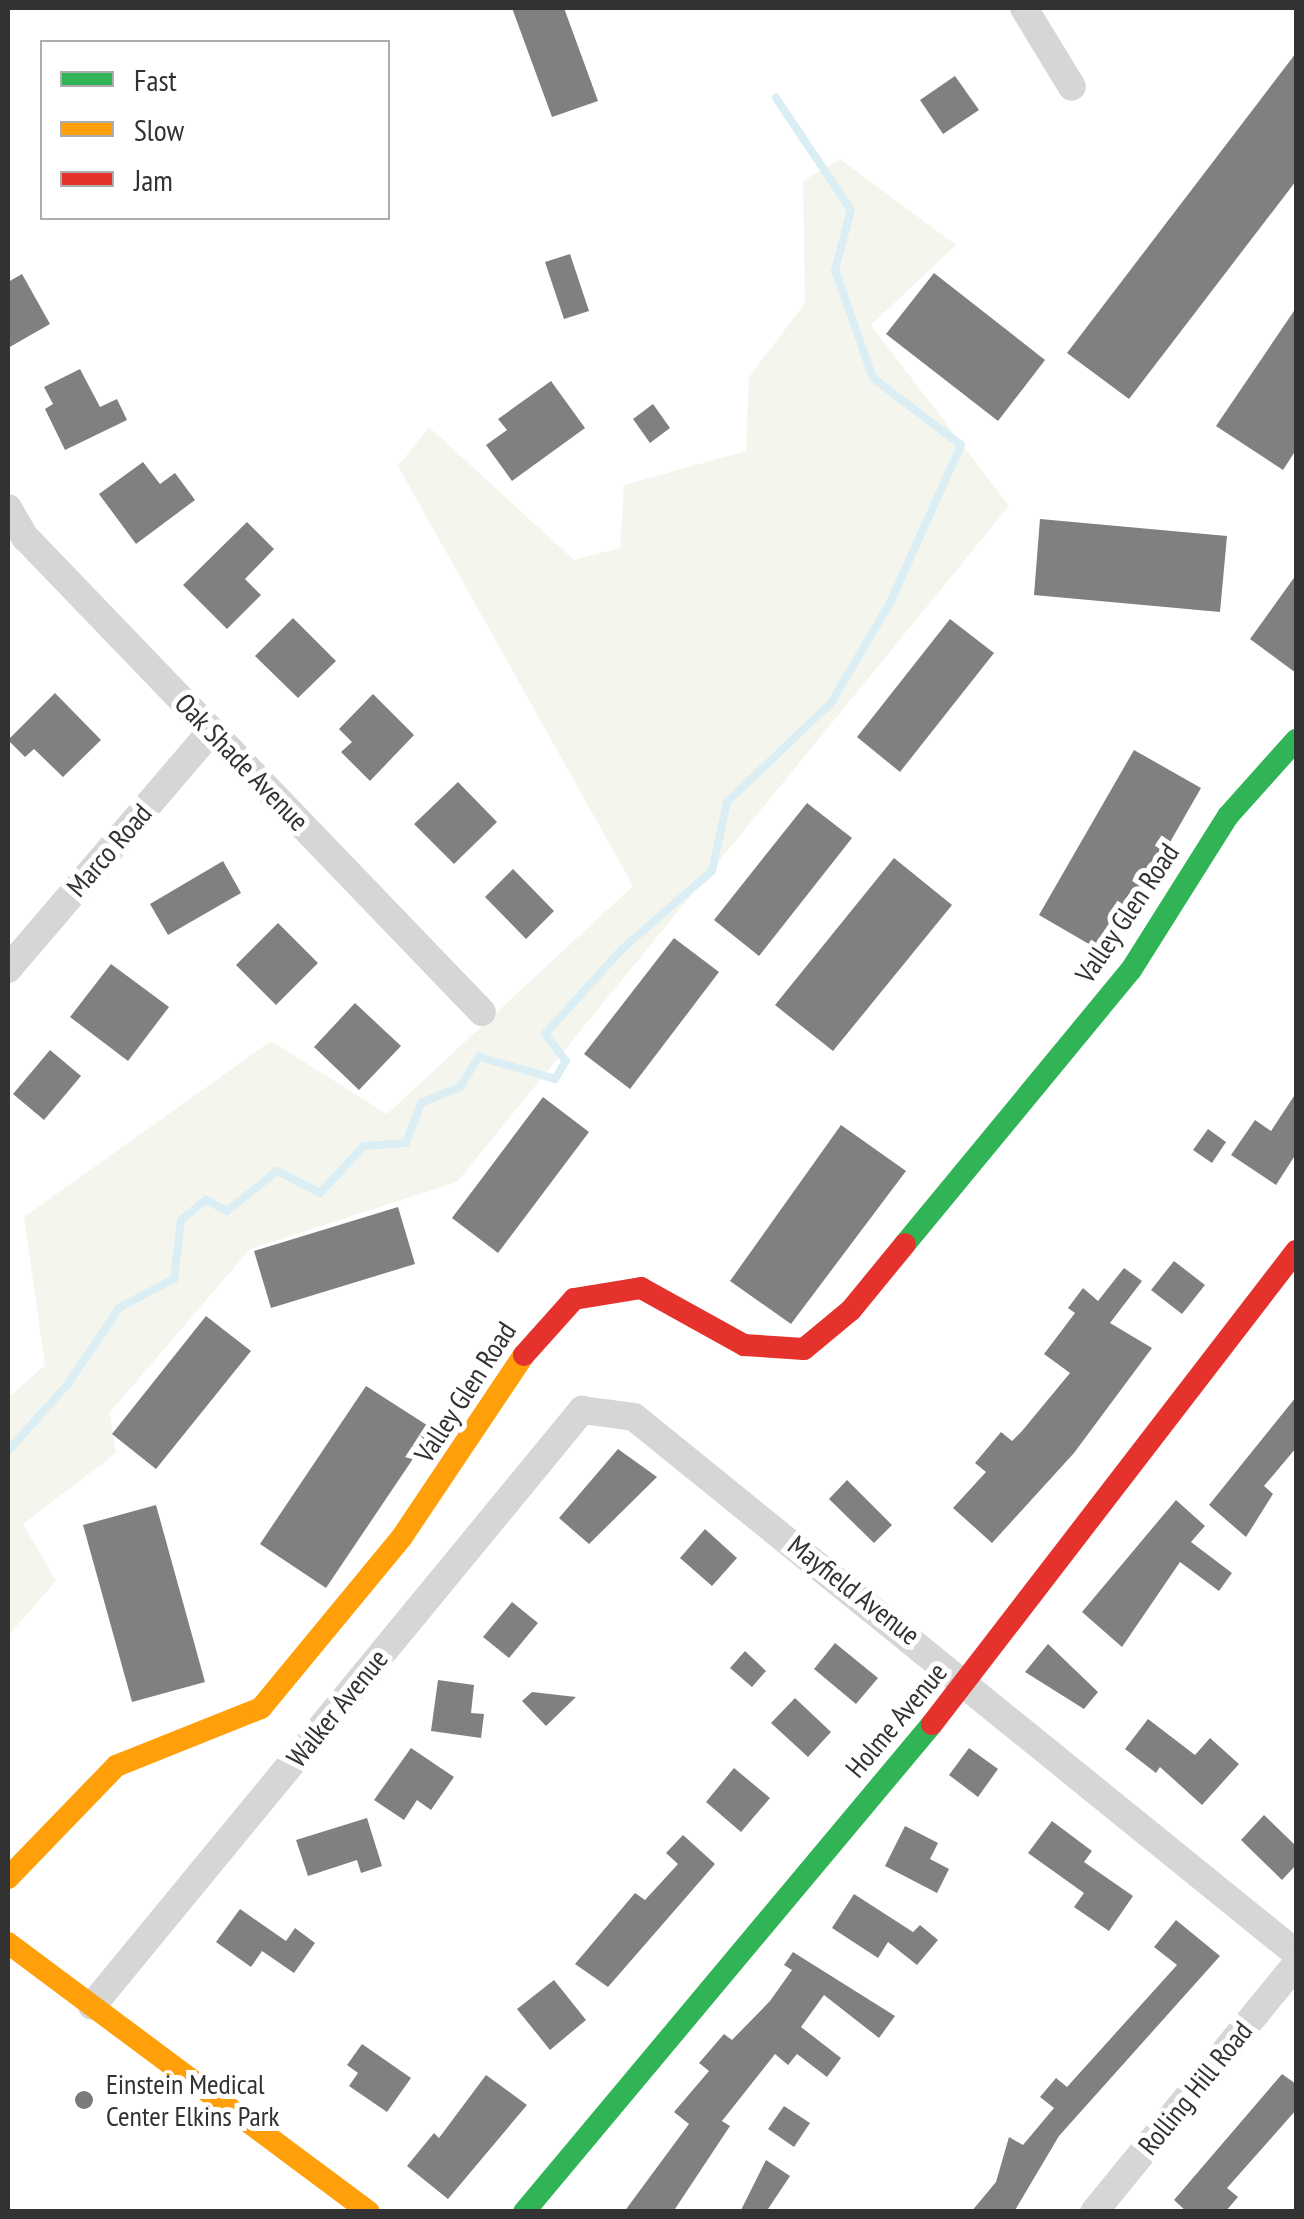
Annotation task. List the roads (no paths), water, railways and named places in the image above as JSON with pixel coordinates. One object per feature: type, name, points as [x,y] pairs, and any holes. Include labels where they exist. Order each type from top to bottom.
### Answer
[{"type":"street","points":[[1024,8],[1072,88]]},
{"type":"street","name":"Oak Shade Avenue","points":[[8,508],[25,538],[482,1012]]},
{"type":"street","name":"Marco Road","points":[[8,969],[211,731]]},
{"type":"street","name":"Valley Glen Road","points":[[8,1878],[116,1766],[260,1708],[402,1537],[545,1323],[574,1299],[641,1288],[744,1345],[804,1348],[851,1310],[1131,970],[1228,816],[1296,740]]},
{"type":"street","name":"Holme Avenue","points":[[524,2212],[968,1681],[1288,1281],[1296,1251]]},
{"type":"street","name":"Mayfield Avenue","points":[[582,1410],[634,1417],[968,1681],[1296,1953]]},
{"type":"street","name":"Walker Avenue","points":[[92,2006],[582,1410]]},
{"type":"street","points":[[8,1943],[369,2212]]},
{"type":"street","name":"Rolling Hill Road","points":[[1094,2212],[1296,1964]]},
{"type":"waterway","points":[[8,1451],[67,1385],[120,1307],[174,1279],[181,1220],[206,1200],[227,1211],[277,1171],[320,1193],[364,1146],[406,1143],[421,1103],[460,1087],[479,1057],[555,1079],[566,1061],[545,1034],[622,949],[712,871],[727,802],[831,703],[890,603],[961,445],[873,378],[835,270],[851,210],[776,98]]},
{"type":"place","name":"Einstein Medical Center Elkins Park","points":[[84,2100]]}]
